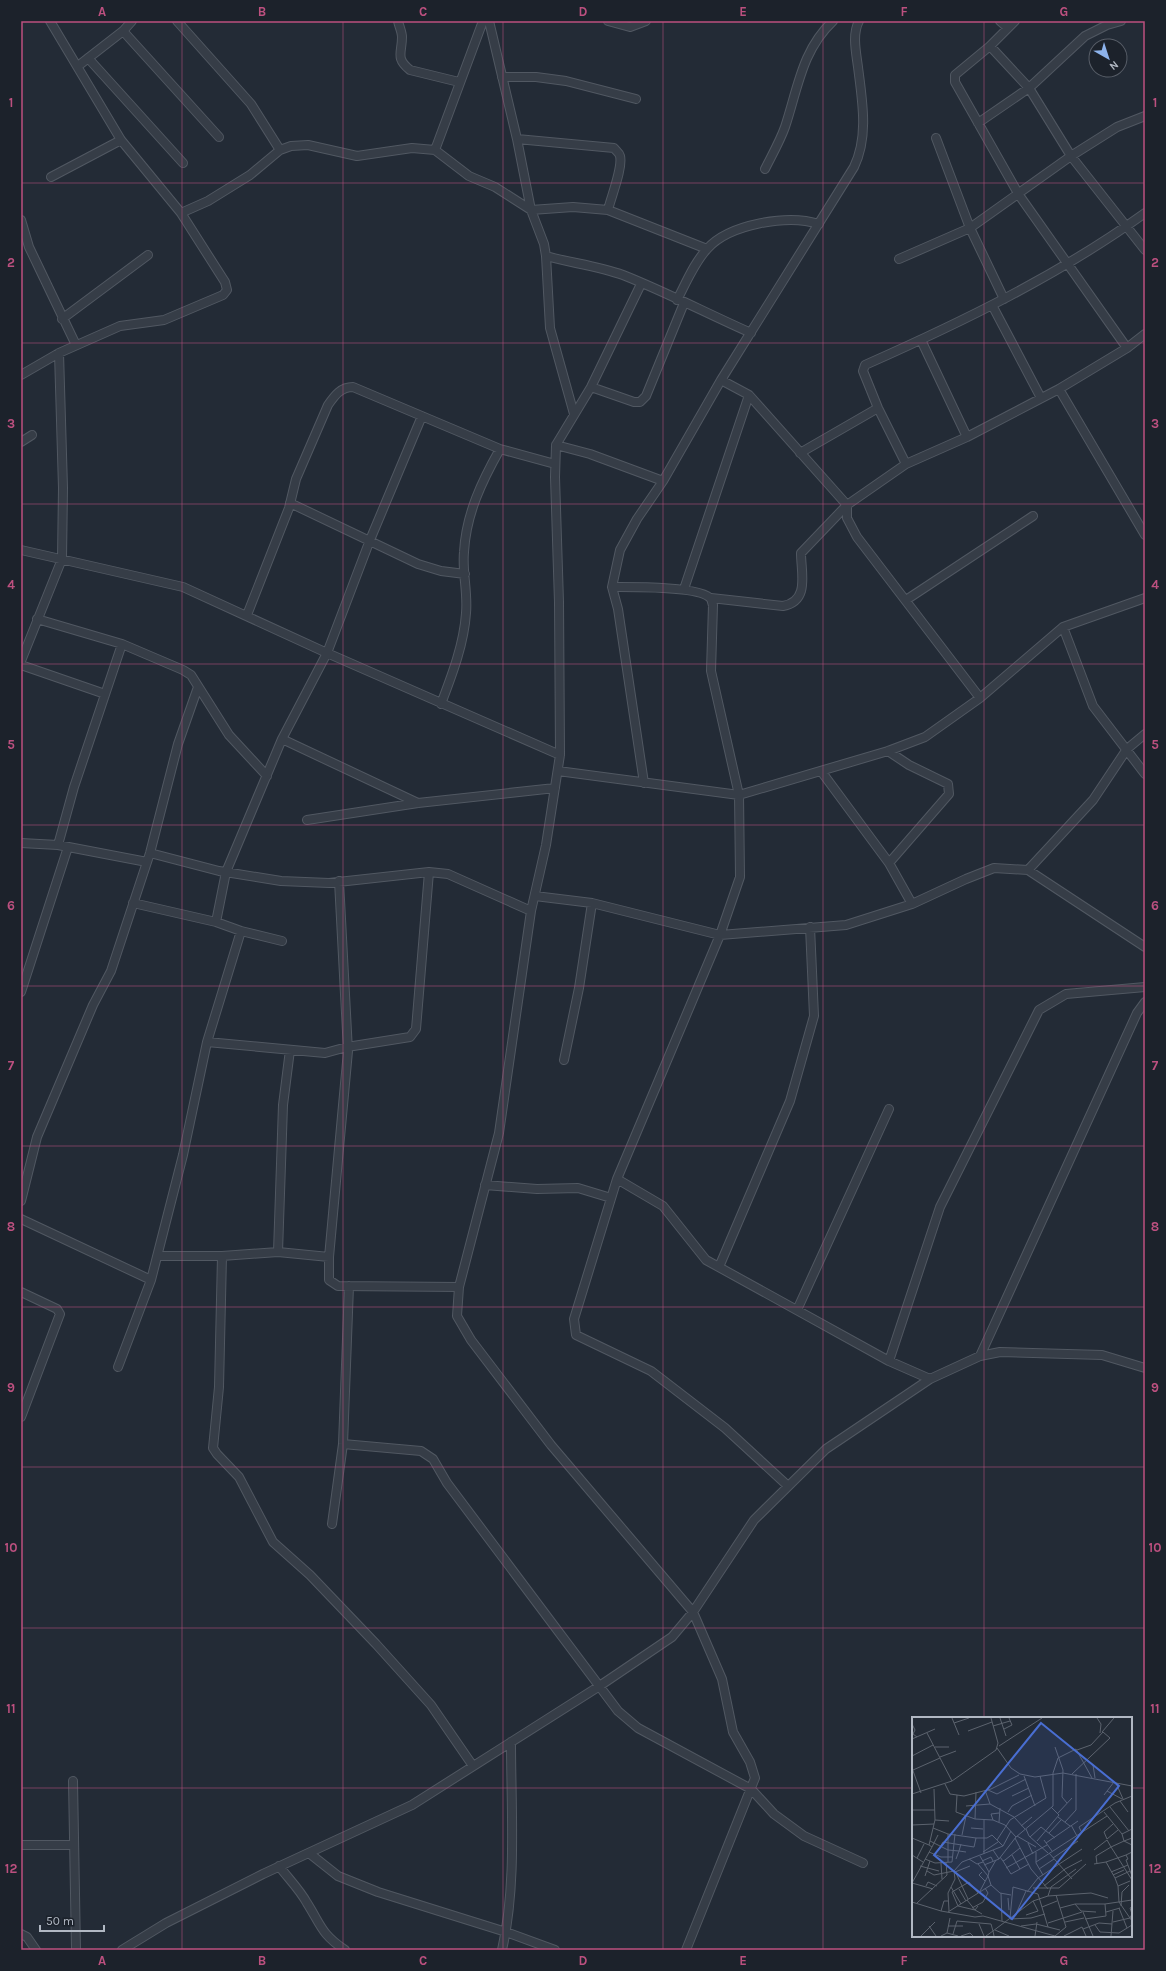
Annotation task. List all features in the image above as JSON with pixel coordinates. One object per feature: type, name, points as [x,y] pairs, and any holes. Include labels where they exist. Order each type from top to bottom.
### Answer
[{"type":"street","points":[[21,374],[59,353],[120,326],[164,320],[223,295],[227,290],[225,282],[182,213],[122,140],[50,21]]},
{"type":"street","points":[[78,66],[123,31],[132,21]]},
{"type":"street","points":[[177,21],[251,104],[280,150]]},
{"type":"street","points":[[398,21],[402,36],[400,57],[404,65],[410,70],[459,82]]},
{"type":"street","points":[[435,150],[459,82],[483,21]]},
{"type":"street","points":[[489,21],[518,139],[531,210],[544,244],[550,328],[574,414]]},
{"type":"street","points":[[608,21],[630,26],[646,21]]},
{"type":"street","points":[[765,169],[784,128],[809,50],[824,29],[832,21]]},
{"type":"street","points":[[644,783],[618,609],[612,586],[620,550],[637,519],[663,481],[721,380],[854,167],[861,152],[864,130],[855,42],[856,27],[859,21]]},
{"type":"street","points":[[1000,21],[1008,28]]},
{"type":"street","points":[[1015,21],[990,46],[955,75],[955,82],[1019,195],[1068,262],[1126,348]]},
{"type":"street","points":[[978,123],[1030,88],[1085,36],[1107,25],[1120,21]]},
{"type":"street","points":[[123,31],[219,137]]},
{"type":"street","points":[[990,46],[1030,88],[1071,156],[1145,250]]},
{"type":"street","points":[[88,58],[183,163]]},
{"type":"street","points":[[502,76],[536,77],[566,81],[636,99]]},
{"type":"street","points":[[899,259],[970,228],[1019,195],[1071,156],[1117,127],[1145,116]]},
{"type":"street","points":[[936,138],[970,228],[1004,298]]},
{"type":"street","points":[[518,139],[614,148],[620,157],[620,167],[608,210]]},
{"type":"street","points":[[50,177],[122,140]]},
{"type":"street","points":[[182,213],[208,201],[250,175],[280,150],[291,146],[308,145],[357,156],[412,148],[435,150],[469,176],[495,187],[531,210],[573,207],[608,210],[707,249]]},
{"type":"street","points":[[906,464],[878,408],[863,367],[992,305],[1068,262],[1126,227],[1145,213]]},
{"type":"street","points":[[591,387],[634,402],[640,402],[646,396],[691,274],[707,249],[718,240],[752,225],[790,219],[807,220],[819,224]]},
{"type":"street","points":[[21,220],[29,247],[62,319],[76,345]]},
{"type":"street","points":[[62,319],[148,255]]},
{"type":"street","points":[[546,256],[561,261],[588,264],[622,275],[750,333]]},
{"type":"street","points":[[641,284],[591,387],[556,445],[555,464],[560,755],[546,845],[531,911],[499,1133],[459,1287],[457,1316],[471,1340],[551,1445],[693,1612],[722,1679],[733,1732],[755,1774],[751,1789],[686,1950]]},
{"type":"street","points":[[992,305],[1041,398]]},
{"type":"street","points":[[612,586],[684,589],[705,594],[711,598],[783,606],[790,604],[798,598],[803,585],[801,553],[846,505],[906,464],[967,437],[1059,389],[1126,348],[1145,334]]},
{"type":"street","points":[[921,340],[967,437]]},
{"type":"street","points":[[21,661],[62,559],[63,488],[59,353]]},
{"type":"street","points":[[721,380],[749,395],[846,505],[847,518],[857,537],[980,698]]},
{"type":"street","points":[[246,615],[290,503],[296,479],[328,405],[336,394],[346,387],[353,387],[500,449],[555,464]]},
{"type":"street","points":[[1059,389],[1145,535]]},
{"type":"street","points":[[684,589],[749,395]]},
{"type":"street","points":[[800,453],[878,408]]},
{"type":"street","points":[[216,922],[226,872],[282,739],[327,653],[370,540],[422,416]]},
{"type":"street","points":[[21,442],[32,435]]},
{"type":"street","points":[[556,445],[590,454],[663,481]]},
{"type":"street","points":[[441,704],[453,672],[463,637],[466,612],[464,552],[471,511],[483,480],[500,449]]},
{"type":"street","points":[[290,503],[418,564],[441,571],[465,574]]},
{"type":"street","points":[[906,600],[1033,516]]},
{"type":"street","points":[[21,550],[183,587],[441,704],[560,755]]},
{"type":"street","points":[[711,598],[713,605],[711,671],[739,795],[740,877],[720,935],[617,1179],[574,1319],[576,1335],[651,1371],[725,1428],[788,1486]]},
{"type":"street","points":[[558,771],[739,795],[821,771],[888,751],[925,737],[980,698],[1063,627],[1145,598]]},
{"type":"street","points":[[37,619],[122,644],[183,670],[191,675],[229,735],[267,776]]},
{"type":"street","points":[[1063,627],[1093,706],[1145,774]]},
{"type":"street","points":[[58,845],[74,787],[122,644]]},
{"type":"street","points":[[21,665],[106,694]]},
{"type":"street","points":[[21,1201],[37,1137],[93,1005],[111,971],[150,854],[178,744],[198,686]]},
{"type":"street","points":[[1028,870],[1093,800],[1127,749],[1145,734]]},
{"type":"street","points":[[282,739],[418,803]]},
{"type":"street","points":[[888,751],[909,765],[948,784],[950,789],[949,794],[889,863]]},
{"type":"street","points":[[821,771],[889,863],[912,904]]},
{"type":"street","points":[[307,820],[418,803],[555,788]]},
{"type":"street","points":[[21,843],[58,845],[147,862]]},
{"type":"street","points":[[21,992],[68,847]]},
{"type":"street","points":[[150,854],[226,872],[281,881],[339,881],[429,872],[448,874],[531,911]]},
{"type":"street","points":[[535,896],[592,903],[720,935],[846,925],[912,904],[994,868],[1028,870],[1145,947]]},
{"type":"street","points":[[207,1042],[325,1053],[347,1047],[410,1037],[416,1029],[429,872]]},
{"type":"street","points":[[339,881],[347,1047],[329,1257],[330,1280],[338,1286],[459,1287]]},
{"type":"street","points":[[133,903],[216,922],[241,931],[282,941]]},
{"type":"street","points":[[564,1060],[579,988],[592,903]]},
{"type":"street","points":[[719,1267],[790,1101],[814,1016],[810,928]]},
{"type":"street","points":[[118,1367],[151,1280],[158,1256],[183,1155],[207,1042],[241,931]]},
{"type":"street","points":[[889,1361],[940,1207],[1039,1010],[1066,994],[1145,987]]},
{"type":"street","points":[[980,1356],[1137,1013],[1145,1002]]},
{"type":"street","points":[[278,1252],[283,1105],[290,1050]]},
{"type":"street","points":[[797,1310],[889,1109]]},
{"type":"street","points":[[617,1179],[663,1206],[706,1260],[889,1361],[930,1379]]},
{"type":"street","points":[[485,1185],[537,1189],[578,1188],[611,1198]]},
{"type":"street","points":[[21,1219],[151,1280]]},
{"type":"street","points":[[158,1256],[222,1256],[278,1252],[329,1257]]},
{"type":"street","points":[[222,1256],[219,1387],[213,1448],[239,1477],[273,1542],[315,1580],[431,1705],[474,1766]]},
{"type":"street","points":[[332,1524],[343,1444],[349,1286]]},
{"type":"street","points":[[21,1292],[57,1309],[60,1314],[21,1417]]},
{"type":"street","points":[[122,1950],[166,1923],[279,1866],[412,1805],[598,1687],[672,1637],[693,1612],[754,1520],[788,1486],[826,1449],[930,1379],[980,1356],[1000,1352],[1102,1355],[1145,1368]]},
{"type":"street","points":[[343,1444],[421,1451],[433,1459],[447,1484],[598,1687],[618,1711],[638,1728],[751,1789],[774,1814],[804,1836],[863,1863]]},
{"type":"street","points":[[502,1950],[506,1932],[512,1854],[511,1742]]},
{"type":"street","points":[[73,1781],[76,1950]]},
{"type":"street","points":[[21,1845],[73,1844]]},
{"type":"street","points":[[309,1853],[338,1876],[378,1892],[506,1932],[555,1950]]},
{"type":"street","points":[[279,1866],[307,1902],[320,1929],[334,1943],[345,1950]]},
{"type":"street","points":[[21,1934],[27,1937],[36,1950]]}]
